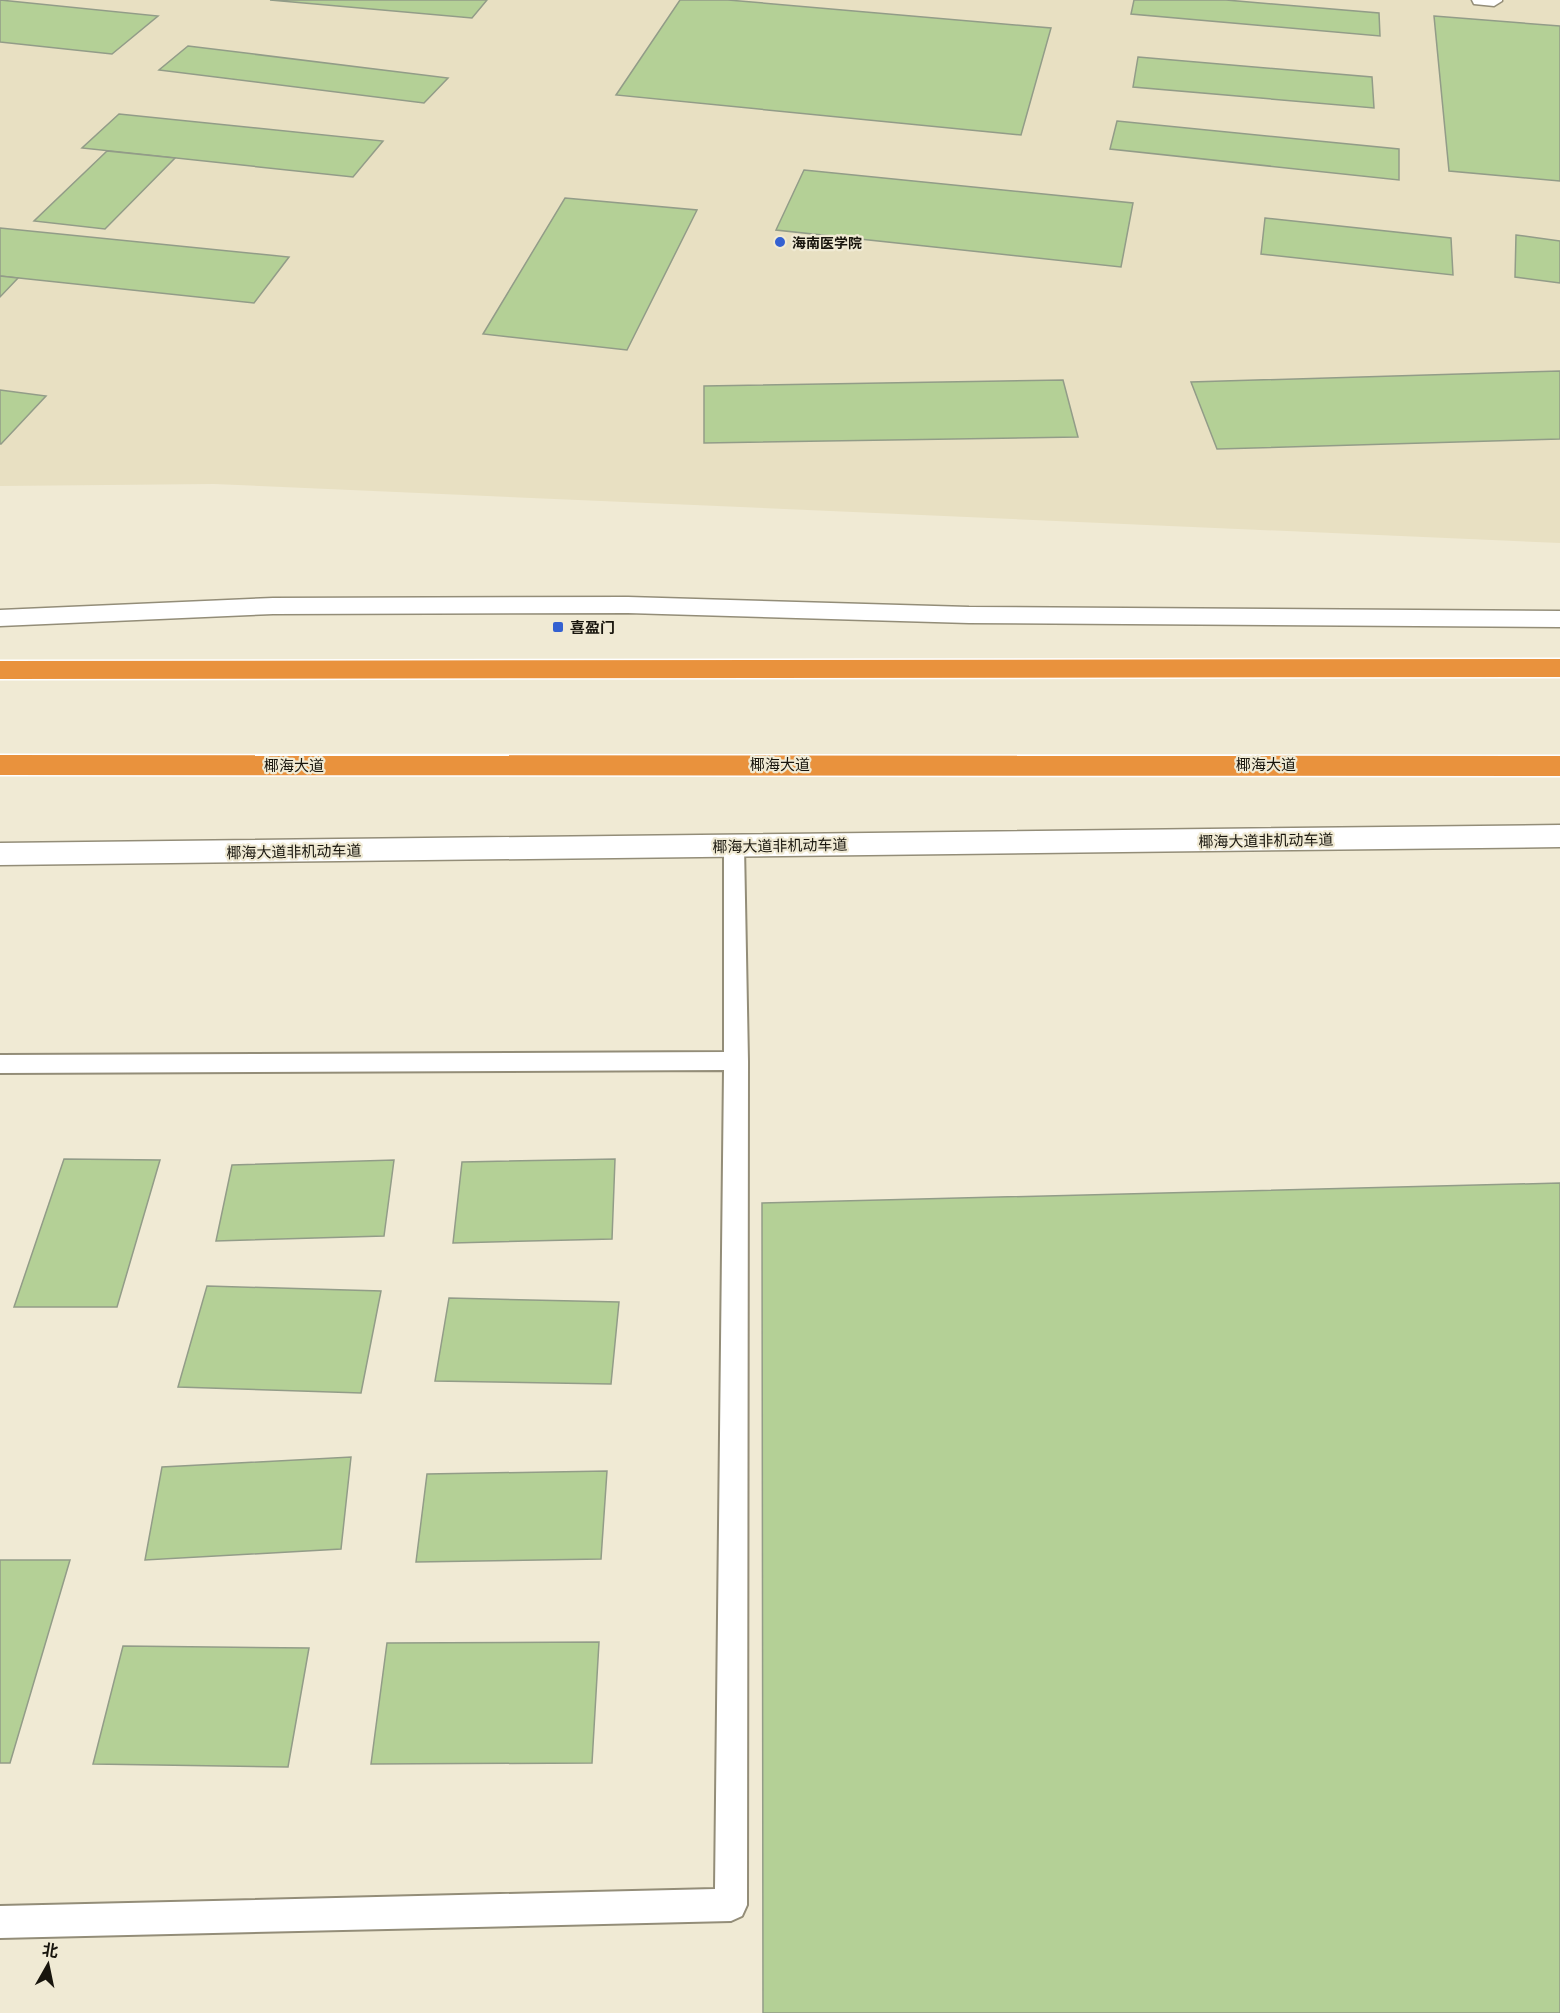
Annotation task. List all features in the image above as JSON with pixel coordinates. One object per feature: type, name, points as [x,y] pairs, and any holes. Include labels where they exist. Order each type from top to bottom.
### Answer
[{"type":"highway","points":[[0,670],[1560,668]]},
{"type":"highway","name":"椰海大道","points":[[0,765],[1560,766]]},
{"type":"street","points":[[0,618],[273,606],[628,605],[969,615],[1560,619]]},
{"type":"street","name":"椰海大道非机动车道","points":[[0,854],[1560,836]]},
{"type":"lane","points":[[0,1922],[731,1905],[736,1061],[734,846]]},
{"type":"lane","points":[[0,1064],[736,1061]]},
{"type":"shaded area","name":"海南医学院","points":[[0,0],[1560,0],[1560,543],[214,484],[0,486]]},
{"type":"building","points":[[0,0],[158,16],[112,54],[0,42]]},
{"type":"building","points":[[270,0],[487,0],[472,18]]},
{"type":"building","points":[[680,0],[728,0],[1051,28],[1021,135],[616,95]]},
{"type":"building","points":[[1134,0],[1226,0],[1379,13],[1380,36],[1131,14]]},
{"type":"building","points":[[1434,16],[1560,26],[1560,181],[1449,171]]},
{"type":"building","points":[[188,46],[448,78],[424,103],[159,70]]},
{"type":"building","points":[[1138,57],[1372,77],[1374,108],[1133,87]]},
{"type":"building","points":[[119,114],[383,141],[353,177],[82,148]]},
{"type":"building","points":[[1117,121],[1399,149],[1399,180],[1110,149]]},
{"type":"building","points":[[107,151],[175,158],[105,229],[34,221]]},
{"type":"building","points":[[804,170],[1133,203],[1121,267],[776,230]]},
{"type":"building","points":[[565,198],[697,210],[627,350],[483,334]]},
{"type":"building","points":[[1265,218],[1451,238],[1453,275],[1261,254]]},
{"type":"building","points":[[0,228],[289,257],[254,303],[0,276]]},
{"type":"building","points":[[1516,235],[1560,241],[1560,283],[1515,277]]},
{"type":"building","points":[[0,276],[18,278],[0,297]]},
{"type":"building","points":[[1560,371],[1560,439],[1217,449],[1191,382]]},
{"type":"building","points":[[1063,380],[1078,437],[704,443],[704,386]]},
{"type":"building","points":[[0,390],[46,396],[1,444],[0,444]]},
{"type":"building","points":[[64,1159],[160,1160],[117,1307],[14,1307]]},
{"type":"building","points":[[615,1159],[612,1239],[453,1243],[462,1162]]},
{"type":"building","points":[[394,1160],[384,1236],[216,1241],[232,1165]]},
{"type":"building","points":[[1560,1183],[1560,2013],[763,2013],[762,1203]]},
{"type":"building","points":[[207,1286],[381,1291],[361,1393],[178,1387]]},
{"type":"building","points":[[449,1298],[619,1302],[611,1384],[435,1381]]},
{"type":"building","points":[[351,1457],[341,1549],[145,1560],[162,1467]]},
{"type":"building","points":[[607,1471],[601,1559],[416,1562],[427,1474]]},
{"type":"building","points":[[0,1560],[70,1560],[10,1763],[0,1763]]},
{"type":"building","points":[[599,1642],[592,1763],[371,1764],[387,1643]]},
{"type":"building","points":[[123,1646],[309,1648],[288,1767],[93,1764]]},
{"type":"place","name":"海南医学院","points":[[780,242]]},
{"type":"place","name":"喜盈门","points":[[558,627]]}]
